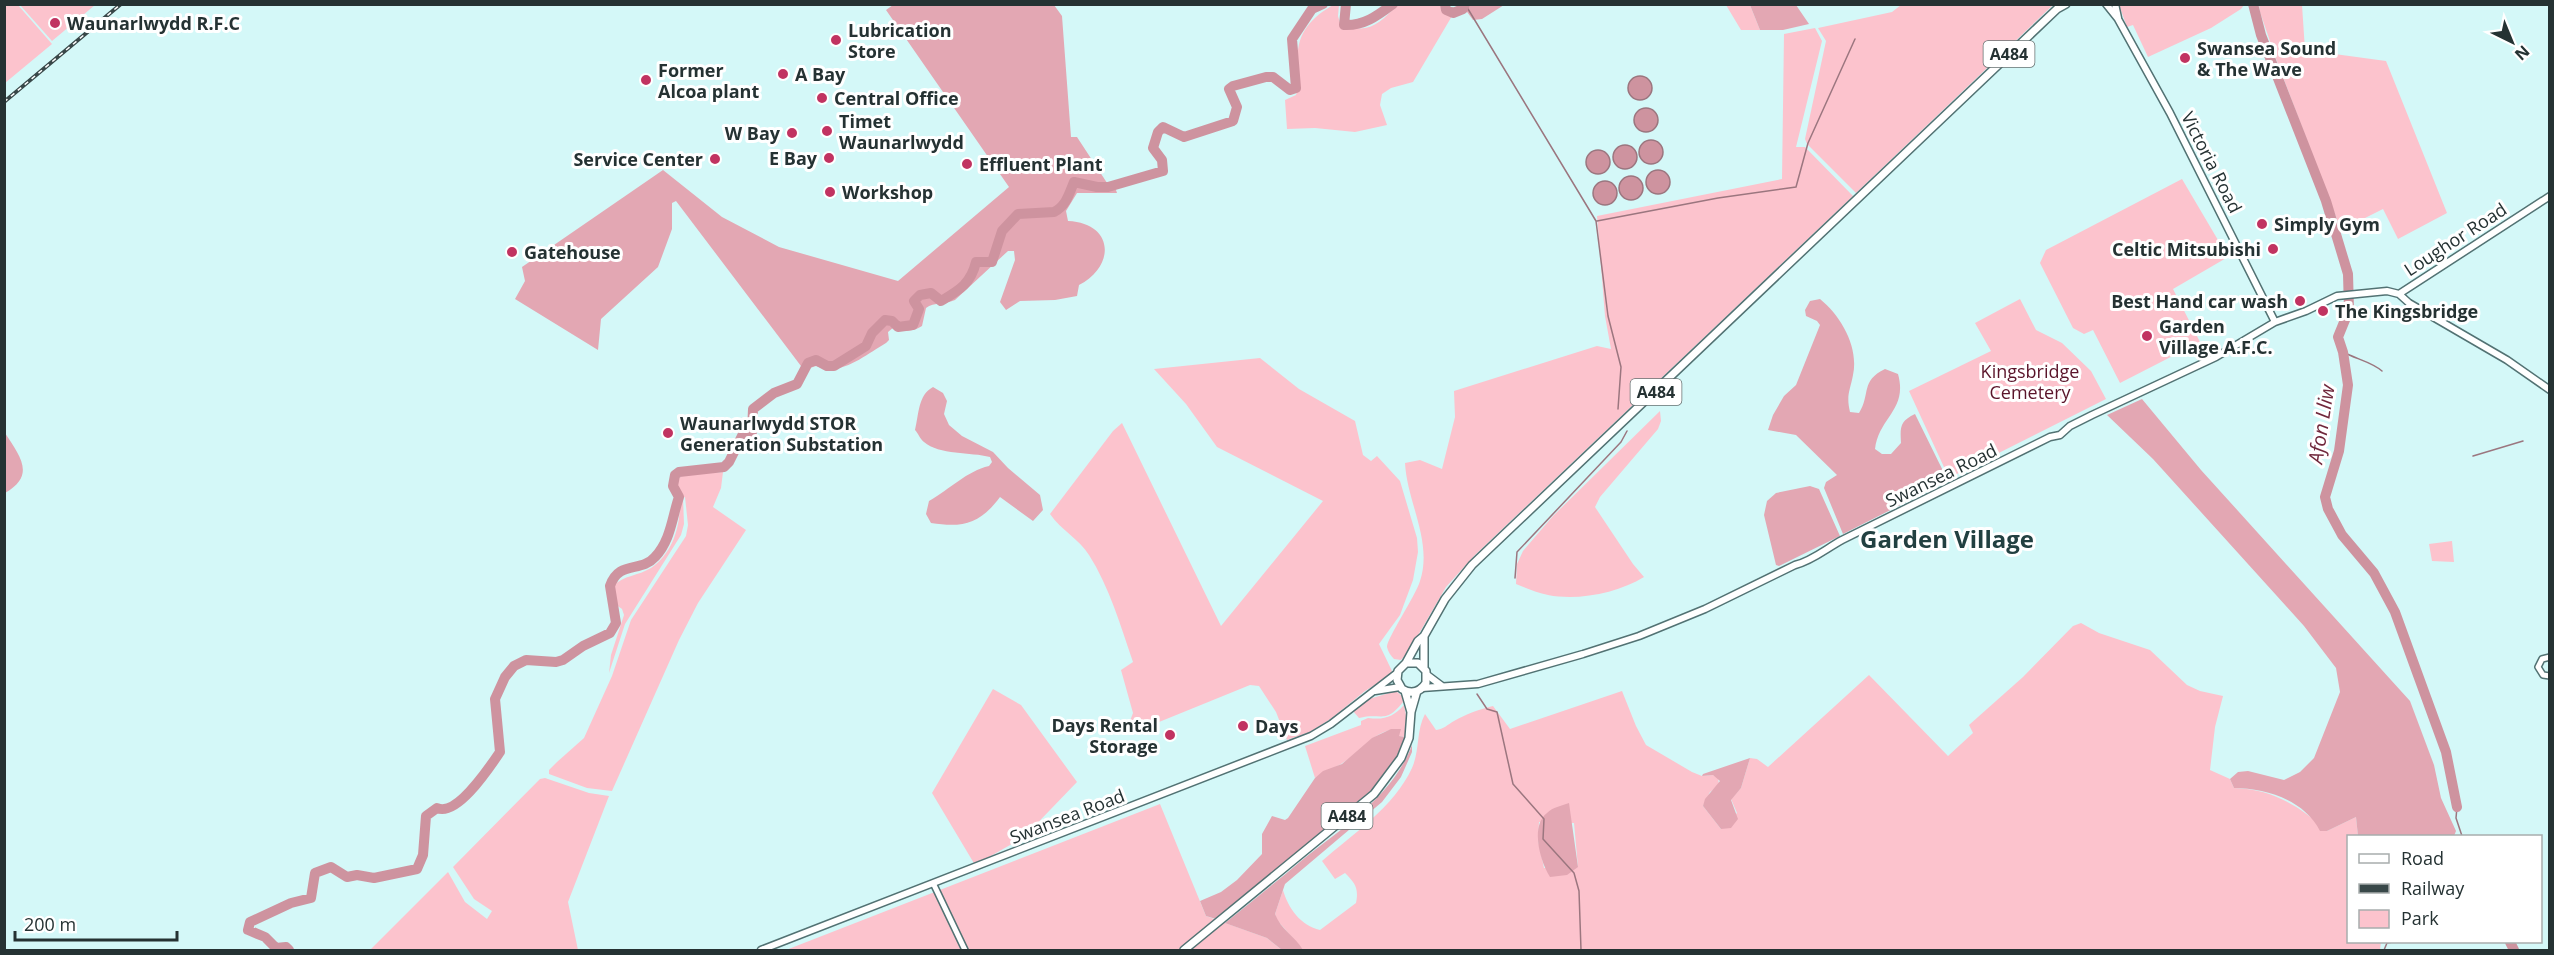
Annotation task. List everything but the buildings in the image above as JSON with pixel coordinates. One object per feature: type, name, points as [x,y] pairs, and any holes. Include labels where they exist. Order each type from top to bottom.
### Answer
[{"type":"main road","name":"A484","points":[[1411,712],[1397,673],[1406,663],[1418,641],[1424,636],[1445,598],[1473,565],[2058,7],[2066,4]]},
{"type":"main road","name":"Victoria Road","points":[[2106,4],[2118,19],[2170,113],[2276,322]]},
{"type":"main road","name":"Victoria Road","points":[[2115,4],[2118,19]]},
{"type":"main road","name":"Loughor Road","points":[[2337,296],[2387,291],[2399,294],[2550,196]]},
{"type":"main road","points":[[2399,294],[2409,303],[2497,354],[2550,390]]},
{"type":"main road","name":"Swansea Road","points":[[1420,690],[1478,684],[1584,654],[1639,636],[1705,609],[1795,565],[1808,562],[1820,552],[1842,540],[2050,437],[2060,435],[2070,426],[2216,357],[2276,322],[2337,296]]},
{"type":"main road","name":"A484","points":[[1184,951],[1374,794],[1401,758],[1409,738],[1411,712],[1420,690],[1426,683],[1424,636]]},
{"type":"main road","points":[[1406,663],[1418,663],[1442,686]]},
{"type":"main road","name":"Swansea Road","points":[[761,951],[1311,736],[1331,724],[1397,673]]},
{"type":"main road","name":"Swansea Road","points":[[1374,691],[1402,689]]},
{"type":"main road","points":[[1402,689],[1420,690]]},
{"type":"street","points":[[2550,657],[2542,659],[2538,668],[2543,675],[2550,676]]},
{"type":"street","points":[[934,885],[965,951]]},
{"type":"green space","points":[[1335,4],[1339,5],[1340,23],[1357,28],[1372,26],[1385,18],[1397,5],[1441,5],[1442,12],[1452,16],[1413,82],[1391,88],[1382,94],[1380,105],[1387,125],[1355,132],[1315,128],[1287,129],[1285,100],[1296,95],[1301,37],[1317,16]]},
{"type":"green space","points":[[2119,4],[2244,5],[2211,28],[2148,57],[2133,25],[2127,27]]},
{"type":"green space","points":[[6,5],[18,5],[52,44],[5,83]]},
{"type":"green space","name":"Waunarlwydd R.F.C","points":[[20,5],[95,5],[52,41]]},
{"type":"green space","points":[[1726,5],[1750,5],[1760,30],[1741,30]]},
{"type":"green space","points":[[1901,5],[2053,5],[1856,193],[1807,144],[1805,139],[1826,41],[1818,28],[1892,12]]},
{"type":"green space","points":[[2259,5],[2302,5],[2305,50],[2386,61],[2447,213],[2398,239],[2383,209],[2341,230],[2275,56]]},
{"type":"green space","points":[[1815,28],[1822,41],[1796,147],[1805,147],[1853,196],[1475,555],[1446,587],[1409,651],[1401,660],[1394,659],[1388,651],[1388,643],[1417,588],[1423,566],[1421,537],[1405,463],[1420,460],[1442,469],[1455,417],[1454,391],[1597,346],[1611,349],[1605,316],[1597,216],[1782,179],[1784,34]]},
{"type":"green space","points":[[2182,179],[2228,257],[2173,289],[2200,342],[2120,383],[2093,330],[2084,334],[2073,328],[2040,263],[2046,250]]},
{"type":"green space","name":"Kingsbridge Cemetery","points":[[2020,299],[2036,330],[2062,343],[2091,371],[2106,399],[1949,478],[1909,391],[1991,351],[1975,323]]},
{"type":"green space","points":[[1260,358],[1299,389],[1355,421],[1363,455],[1371,461],[1377,456],[1400,481],[1417,538],[1418,552],[1413,580],[1400,615],[1379,644],[1392,671],[1388,677],[1365,691],[1332,718],[1310,732],[1287,740],[1276,712],[1259,686],[1250,685],[1132,733],[1127,729],[1133,713],[1121,670],[1133,662],[1114,607],[1089,555],[1050,514],[1113,431],[1122,423],[1221,626],[1323,501],[1217,447],[1186,404],[1154,369]]},
{"type":"green space","points":[[1660,411],[1661,421],[1658,429],[1600,497],[1595,507],[1644,577],[1610,591],[1572,597],[1544,594],[1516,584],[1517,564],[1523,551],[1553,516]]},
{"type":"green space","points":[[723,472],[721,488],[713,507],[746,530],[698,603],[679,640],[612,791],[587,788],[549,774],[549,770],[584,738],[612,676],[631,620],[686,536],[688,525],[685,497],[683,498],[684,524],[681,535],[625,624],[609,673],[611,655],[624,615],[622,609],[611,601],[613,586],[651,568],[668,551],[679,517],[679,492],[676,481],[691,473]]},
{"type":"green space","points":[[2452,541],[2454,562],[2432,561],[2429,544]]},
{"type":"green space","points":[[2081,623],[2099,633],[2150,650],[2187,685],[2200,691],[2223,696],[2215,727],[2210,770],[2230,779],[2234,788],[2273,795],[2285,801],[2327,831],[2356,817],[2358,835],[2347,835],[2347,943],[2381,943],[2380,950],[1303,950],[1277,920],[1275,914],[1283,890],[1296,915],[1307,925],[1320,930],[1356,903],[1356,890],[1351,880],[1345,873],[1335,879],[1322,861],[1372,819],[1395,795],[1412,768],[1420,727],[1425,714],[1436,730],[1468,714],[1493,706],[1510,729],[1622,691],[1646,745],[1692,772],[1702,776],[1718,777],[1719,785],[1710,792],[1703,806],[1721,829],[1737,813],[1731,799],[1741,788],[1750,758],[1757,759],[1768,767],[1869,675],[1948,756],[1973,733],[1969,725],[2023,677],[2073,626]],"holes":[[[1539,822],[1574,823],[1578,867],[1544,868],[1538,840]]]},
{"type":"green space","points":[[993,689],[1021,705],[1077,782],[1024,837],[975,865],[932,793]]},
{"type":"green space","points":[[1396,691],[1402,696],[1403,702],[1387,716],[1359,718],[1353,711],[1369,699]]},
{"type":"green space","points":[[1404,705],[1407,720],[1405,737],[1399,736],[1399,729],[1383,732],[1344,762],[1315,778],[1305,746],[1361,725],[1361,721],[1368,718],[1388,717]]},
{"type":"green space","points":[[545,778],[589,793],[609,796],[568,902],[578,950],[370,950],[448,872],[465,902],[487,919],[492,911],[474,899],[453,867],[540,779]]},
{"type":"green space","points":[[1160,804],[1206,916],[1267,938],[1282,950],[786,950]]},
{"type":"shaded area","points":[[893,5],[1054,5],[1062,16],[1071,137],[1077,137],[1111,189],[1116,190],[1117,193],[1077,193],[1066,211],[1068,221],[1094,229],[1101,237],[1105,247],[1104,257],[1099,267],[1091,277],[1079,285],[1077,296],[1055,300],[1020,301],[1006,310],[1000,302],[1015,260],[1014,251],[1008,251],[955,300],[926,308],[922,326],[908,331],[894,327],[888,332],[889,340],[886,343],[852,363],[835,369],[816,366],[810,368],[807,374],[676,201],[672,203],[672,229],[658,267],[601,319],[598,350],[515,299],[525,281],[522,267],[663,170],[722,217],[779,247],[898,281],[1009,187],[886,10]]},
{"type":"shaded area","points":[[1462,5],[1504,5],[1482,19],[1473,20]]},
{"type":"shaded area","points":[[1750,5],[1796,5],[1809,24],[1783,30],[1760,30]]},
{"type":"shaded area","points":[[1640,76],[1645,77],[1651,83],[1651,93],[1645,99],[1640,100],[1635,99],[1629,93],[1628,88],[1629,83],[1635,77]]},
{"type":"shaded area","points":[[1646,108],[1651,109],[1657,115],[1657,125],[1651,131],[1646,132],[1641,131],[1635,125],[1634,120],[1635,115],[1641,109]]},
{"type":"shaded area","points":[[1651,140],[1656,141],[1662,147],[1662,157],[1656,163],[1651,164],[1646,163],[1640,157],[1639,152],[1640,147],[1646,141]]},
{"type":"shaded area","points":[[1625,145],[1630,146],[1636,152],[1636,162],[1630,168],[1625,169],[1620,168],[1614,162],[1613,157],[1614,152],[1620,146]]},
{"type":"shaded area","points":[[1598,150],[1603,151],[1609,157],[1609,167],[1603,173],[1598,174],[1593,173],[1587,167],[1586,162],[1587,157],[1593,151]]},
{"type":"shaded area","points":[[1658,170],[1663,171],[1669,177],[1669,187],[1663,193],[1658,194],[1653,193],[1647,187],[1646,182],[1647,177],[1653,171]]},
{"type":"shaded area","points":[[1631,176],[1636,177],[1642,183],[1642,193],[1636,199],[1631,200],[1626,199],[1620,193],[1619,188],[1620,183],[1626,177]]},
{"type":"shaded area","points":[[1605,181],[1610,182],[1616,188],[1616,198],[1610,204],[1605,205],[1600,204],[1594,198],[1593,193],[1594,188],[1600,182]]},
{"type":"shaded area","points":[[1820,299],[1835,314],[1851,343],[1854,364],[1848,397],[1850,412],[1859,413],[1869,383],[1877,374],[1885,369],[1898,374],[1899,396],[1882,429],[1875,449],[1882,454],[1891,454],[1901,443],[1901,429],[1904,422],[1915,414],[1948,481],[1843,534],[1824,488],[1826,482],[1837,475],[1796,435],[1768,430],[1773,415],[1784,396],[1796,385],[1820,325],[1806,316],[1805,310],[1810,301]]},
{"type":"shaded area","points":[[933,387],[943,393],[947,401],[944,414],[949,425],[962,436],[993,452],[1040,495],[1043,510],[1033,521],[1000,497],[985,513],[970,522],[952,525],[931,523],[926,514],[929,501],[966,476],[989,466],[992,462],[990,457],[982,455],[938,449],[921,439],[915,430],[918,411],[924,395]]},
{"type":"shaded area","points":[[2142,399],[2201,470],[2410,701],[2434,765],[2441,798],[2456,831],[2454,835],[2358,835],[2356,817],[2327,831],[2320,831],[2305,812],[2284,798],[2259,790],[2234,788],[2230,779],[2238,772],[2248,771],[2284,780],[2300,772],[2314,758],[2340,692],[2336,668],[2304,626],[2153,459],[2107,415]]},
{"type":"shaded area","points":[[5,433],[20,457],[23,472],[15,486],[5,493]]},
{"type":"shaded area","points":[[1810,486],[1819,489],[1840,536],[1779,566],[1776,565],[1764,515],[1767,501],[1776,493]]},
{"type":"shaded area","points":[[1391,729],[1401,729],[1399,736],[1405,737],[1397,759],[1378,785],[1216,919],[1206,916],[1200,901],[1221,892],[1237,880],[1262,854],[1262,834],[1272,816],[1285,820],[1288,818],[1315,778],[1323,771],[1342,764],[1372,738]]},
{"type":"shaded area","points":[[1412,745],[1412,752],[1401,777],[1382,802],[1285,884],[1275,914],[1303,950],[1282,950],[1267,938],[1225,923],[1365,810],[1392,780]]},
{"type":"shaded area","points":[[1750,758],[1741,788],[1731,800],[1738,819],[1731,828],[1721,829],[1703,806],[1705,799],[1720,781],[1713,775],[1702,776]]},
{"type":"shaded area","points":[[1569,803],[1578,867],[1567,875],[1550,877],[1538,844],[1539,826],[1549,811]]},
{"type":"waterway","points":[[289,950],[286,947],[276,948],[265,937],[248,930],[250,922],[291,903],[311,898],[315,873],[331,867],[347,877],[357,875],[374,878],[417,869],[423,855],[426,816],[437,808],[445,809],[463,798],[481,779],[500,752],[495,699],[505,677],[514,666],[526,660],[556,662],[563,660],[583,646],[610,633],[616,623],[610,586],[619,573],[649,562],[665,543],[679,497],[673,486],[675,475],[679,472],[724,467],[729,462],[743,434],[752,432],[753,409],[774,393],[797,384],[808,363],[816,360],[827,366],[834,366],[866,346],[872,333],[885,320],[892,321],[898,327],[913,325],[919,309],[914,301],[920,295],[931,293],[941,301],[968,281],[976,262],[992,262],[1002,231],[1018,214],[1054,212],[1064,203],[1074,182],[1108,187],[1163,171],[1162,160],[1153,148],[1158,132],[1163,127],[1184,137],[1233,121],[1237,107],[1229,89],[1233,86],[1273,77],[1290,90],[1296,88],[1292,39],[1312,9],[1323,4]]},
{"type":"waterway","points":[[1346,4],[1344,25],[1364,22],[1393,4]]},
{"type":"waterway","points":[[1445,4],[1446,10],[1453,13],[1463,9],[1465,4]]},
{"type":"waterway","points":[[1465,4],[1596,221],[1608,316],[1621,367],[1618,409]]},
{"type":"waterway","name":"Afon Lliw","points":[[2253,4],[2261,35],[2326,201],[2348,274],[2349,310],[2338,337],[2343,352],[2348,385],[2339,451],[2325,497],[2328,509],[2342,535],[2374,573],[2395,612],[2446,752],[2457,807]]},
{"type":"waterway","points":[[1597,221],[1718,198],[1796,187],[1808,143],[1855,39]]},
{"type":"waterway","points":[[2343,352],[2374,365],[2382,371]]},
{"type":"waterway","points":[[1515,578],[1517,552],[1621,442],[1627,431]]},
{"type":"waterway","points":[[2473,456],[2523,441]]},
{"type":"waterway","points":[[1477,694],[1487,709],[1497,712],[1513,784],[1544,819],[1543,839],[1574,873],[1579,891],[1581,950]]},
{"type":"waterway","name":"Afon Lliw","points":[[2457,807],[2456,818],[2462,835]]},
{"type":"waterway","points":[[2384,950],[2387,943]]},
{"type":"waterway","name":"Afon Lliw","points":[[2510,943],[2514,950]]},
{"type":"railway","points":[[4,102],[121,4]]},
{"type":"place","name":"Waunarlwydd R.F.C","points":[[55,23]]},
{"type":"place","name":"Lubrication Store","points":[[836,40]]},
{"type":"place","name":"Swansea Sound & The Wave","points":[[2185,58]]},
{"type":"place","name":"A Bay","points":[[783,74]]},
{"type":"place","name":"Former Alcoa plant","points":[[646,80]]},
{"type":"place","name":"Central Office","points":[[822,98]]},
{"type":"place","name":"Timet Waunarlwydd","points":[[827,131]]},
{"type":"place","name":"W Bay","points":[[792,133]]},
{"type":"place","name":"E Bay","points":[[829,158]]},
{"type":"place","name":"Service Center","points":[[715,159]]},
{"type":"place","name":"Effluent Plant","points":[[967,164]]},
{"type":"place","name":"Workshop","points":[[830,192]]},
{"type":"place","name":"Simply Gym","points":[[2262,224]]},
{"type":"place","name":"Celtic Mitsubishi","points":[[2273,249]]},
{"type":"place","name":"Gatehouse","points":[[512,252]]},
{"type":"place","name":"Best Hand car wash","points":[[2300,301]]},
{"type":"place","name":"The Kingsbridge","points":[[2323,311]]},
{"type":"place","name":"Garden Village A.F.C.","points":[[2147,336]]},
{"type":"place","name":"Waunarlwydd STOR Generation Substation","points":[[668,433]]},
{"type":"place","name":"Days","points":[[1243,726]]},
{"type":"place","name":"Days Rental Storage","points":[[1170,735]]},
{"type":"district","name":"Garden Village","points":[[1947,538]]}]
